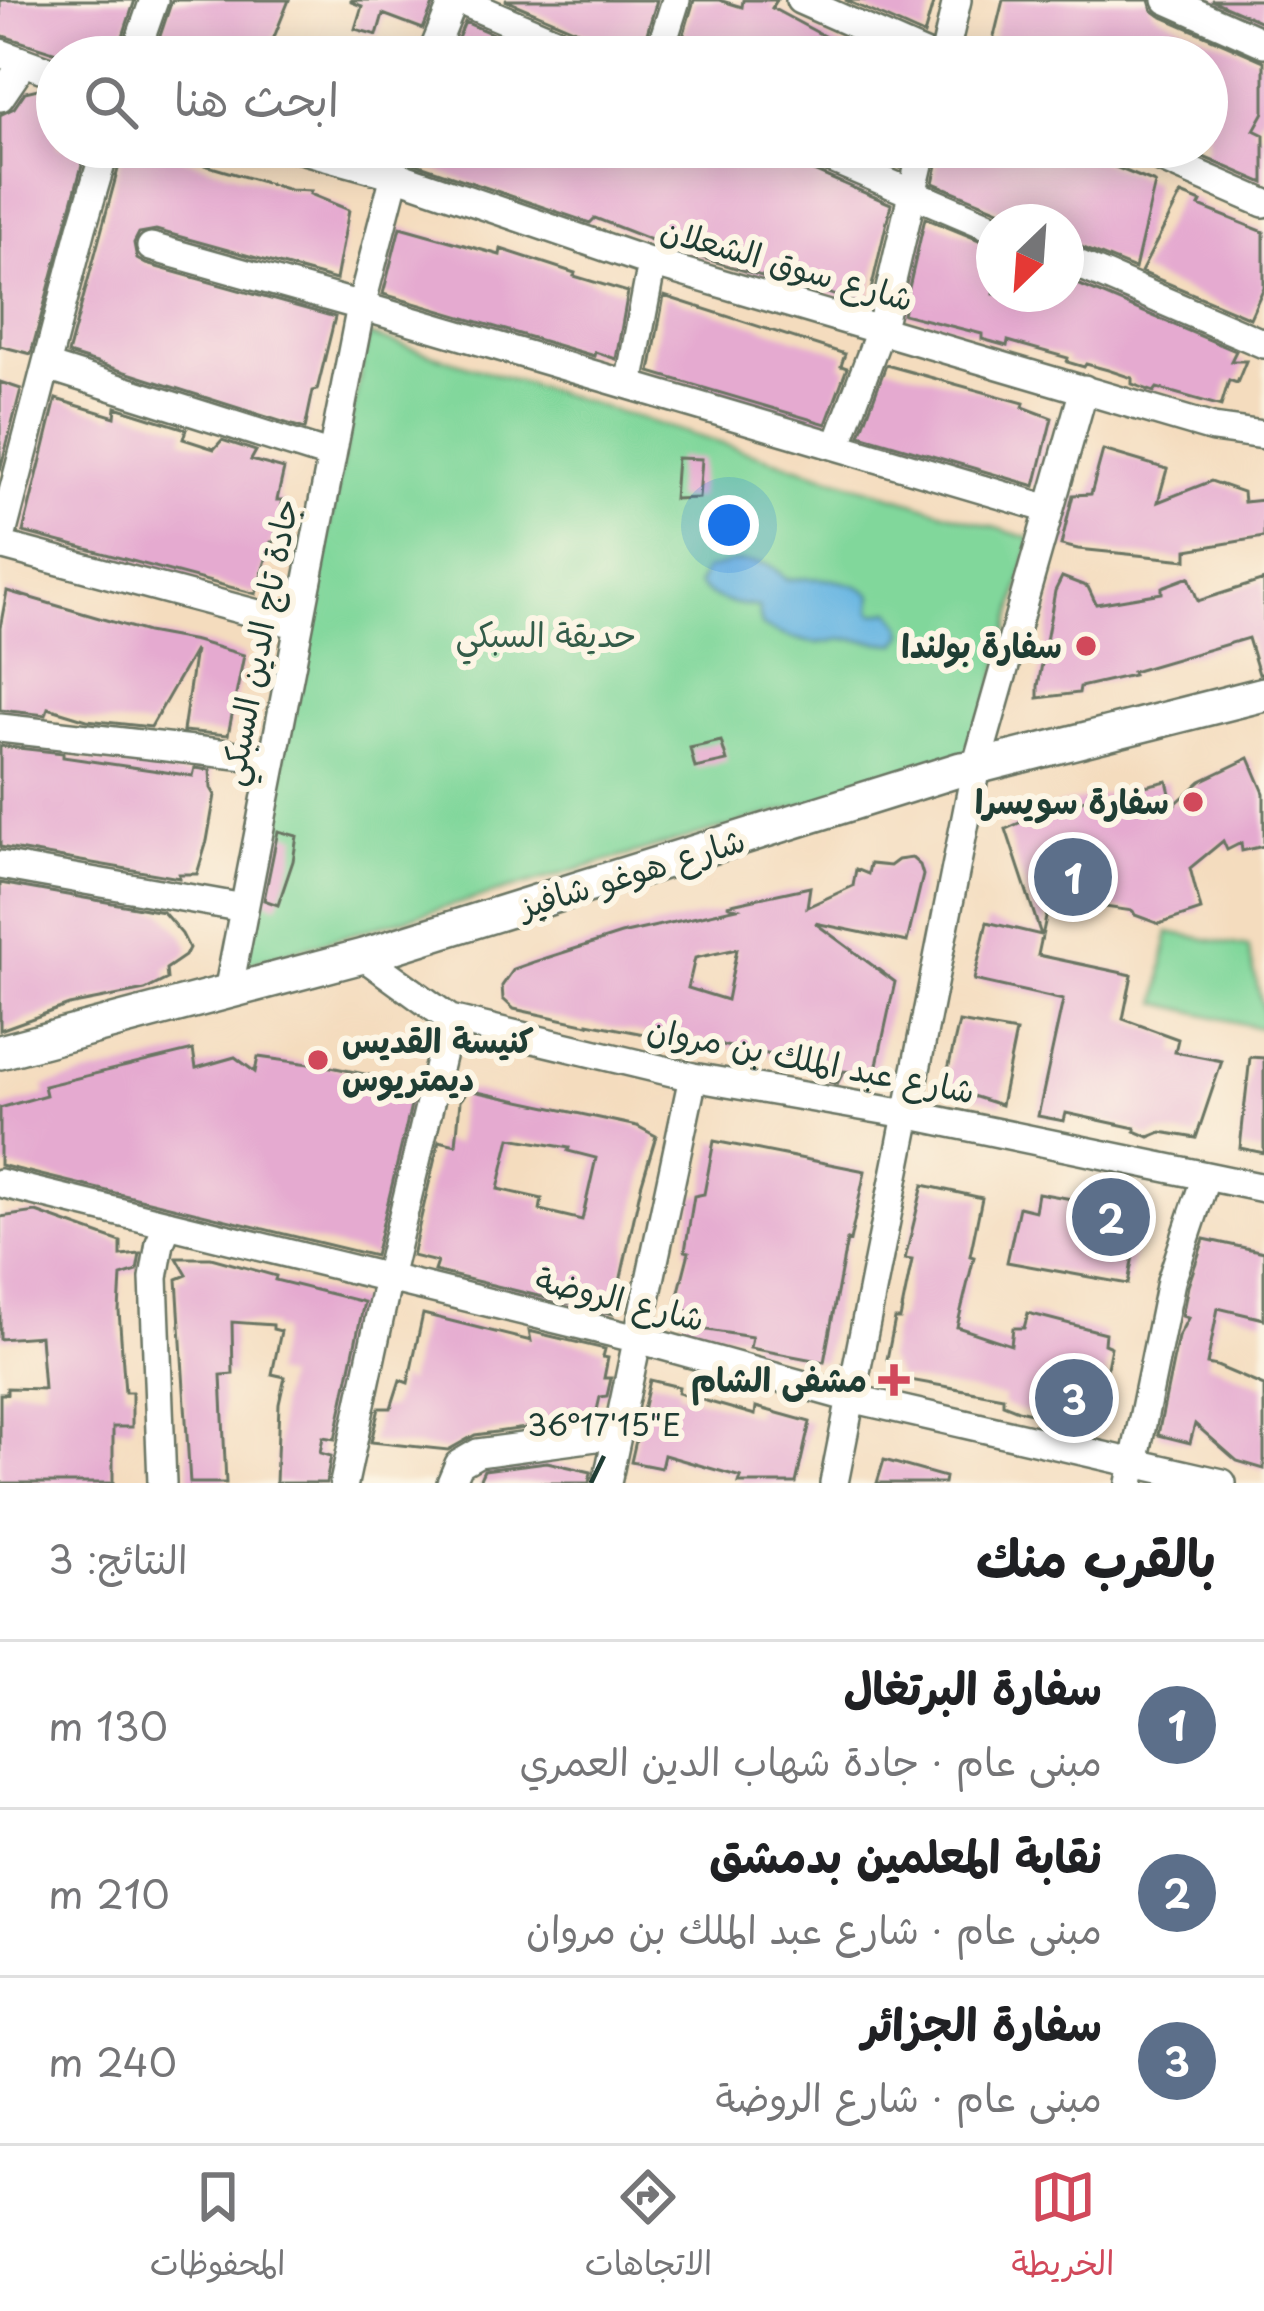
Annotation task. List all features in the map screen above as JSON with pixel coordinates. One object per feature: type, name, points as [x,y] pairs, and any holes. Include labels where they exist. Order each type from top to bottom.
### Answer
[{"type":"main road","name":"شارع هوغو شافيز","points":[[0,1052],[363,956],[962,769],[1264,694]]},
{"type":"street","points":[[141,36],[154,0]]},
{"type":"street","points":[[440,36],[456,0],[542,36]]},
{"type":"street","points":[[665,36],[676,0]]},
{"type":"street","points":[[800,0],[881,36]]},
{"type":"street","points":[[949,36],[957,0]]},
{"type":"street","points":[[1167,0],[1264,43]]},
{"type":"street","points":[[0,97],[12,58]]},
{"type":"street","points":[[100,168],[0,544],[299,625]]},
{"type":"street","name":"جادة تاج الدين السبكي","points":[[228,992],[391,168]]},
{"type":"street","name":"شارع سوق الشعلان","points":[[400,168],[652,262],[1213,428],[1264,436]]},
{"type":"street","points":[[853,168],[976,220]]},
{"type":"street","points":[[837,446],[880,328],[918,168]]},
{"type":"street","points":[[1183,168],[1264,203]]},
{"type":"street","points":[[152,247],[1048,509]]},
{"type":"street","points":[[629,385],[652,262]]},
{"type":"street","points":[[1084,267],[1264,344]]},
{"type":"street","points":[[47,366],[332,456]]},
{"type":"street","points":[[834,1483],[976,767],[1084,389]]},
{"type":"street","points":[[0,728],[273,759]]},
{"type":"street","points":[[0,865],[244,908]]},
{"type":"street","name":"شارع عبد الملك بن مروان","points":[[363,956],[450,1019],[693,1077],[908,1114],[1264,1188]]},
{"type":"street","points":[[344,1483],[450,1019]]},
{"type":"street","points":[[607,1483],[693,1077]]},
{"type":"street","points":[[1132,1472],[1171,1281],[1205,1176]]},
{"type":"street","name":"شارع الروضة","points":[[0,1183],[638,1340],[1132,1472],[1222,1483]]},
{"type":"street","points":[[162,1483],[154,1278],[168,1224]]},
{"type":"street","points":[[451,1483],[459,1464],[478,1453],[618,1434]]},
{"type":"green space","name":"حديقة السبكي","points":[[368,335],[1032,539],[975,756],[240,966]]},
{"type":"green space","points":[[1168,932],[1248,947],[1264,1029],[1158,1003]]},
{"type":"water","points":[[734,562],[768,565],[785,579],[853,584],[872,595],[874,614],[891,611],[904,634],[897,644],[847,639],[818,643],[774,632],[762,626],[758,607],[719,599],[698,585],[705,570]]},
{"type":"building","points":[[0,0],[135,0],[123,36],[36,36],[36,46],[0,35]]},
{"type":"building","points":[[172,0],[289,0],[274,36],[160,36]]},
{"type":"building","points":[[351,0],[435,0],[423,29],[383,14],[377,35],[355,29],[362,6]]},
{"type":"building","points":[[505,0],[657,0],[646,36],[590,36]]},
{"type":"building","points":[[694,0],[719,0],[742,7],[743,0],[777,0],[772,8],[824,36],[683,36]]},
{"type":"building","points":[[845,0],[934,0],[924,35]]},
{"type":"building","points":[[1003,0],[1149,0],[1160,16],[1206,36],[994,36]]},
{"type":"building","points":[[1211,0],[1264,0],[1264,23]]},
{"type":"building","points":[[465,22],[497,36],[459,36]]},
{"type":"building","points":[[1228,45],[1264,61],[1264,112],[1254,130],[1264,135],[1264,183],[1228,168]]},
{"type":"building","points":[[36,89],[36,168],[81,168],[31,354],[0,346],[0,115],[14,108],[25,92]]},
{"type":"building","points":[[118,168],[215,168],[290,190],[311,191],[349,210],[336,280],[156,230],[139,233],[134,243],[137,259],[146,264],[335,317],[305,429],[68,354]]},
{"type":"building","points":[[428,168],[806,168],[891,204],[868,303],[862,305],[677,250],[595,218],[590,223]]},
{"type":"building","points":[[936,168],[1118,168],[1155,183],[1135,269],[1084,248],[1084,204],[984,204],[933,183]]},
{"type":"building","points":[[1181,194],[1264,232],[1264,287],[1250,318],[1141,272]]},
{"type":"building","points":[[925,218],[976,239],[976,312],[1084,312],[1084,287],[1236,351],[1231,361],[1246,361],[1237,383],[1229,380],[1221,406],[1157,388],[1154,392],[1108,370],[903,314]]},
{"type":"building","points":[[400,227],[500,255],[501,249],[628,292],[616,359],[383,294]]},
{"type":"building","points":[[664,296],[845,354],[841,366],[847,368],[826,424],[650,372]]},
{"type":"building","points":[[886,365],[1024,403],[1023,407],[1052,418],[1035,486],[860,435]]},
{"type":"building","points":[[0,382],[21,389],[0,471]]},
{"type":"building","points":[[56,399],[115,417],[116,407],[186,429],[183,439],[214,449],[222,440],[256,451],[251,460],[284,469],[274,542],[256,594],[23,532]]},
{"type":"building","points":[[1103,450],[1167,469],[1158,502],[1211,481],[1243,492],[1244,502],[1264,500],[1264,537],[1187,550],[1187,560],[1061,545],[1073,495],[1091,494]]},
{"type":"building","points":[[677,458],[702,459],[699,498],[674,499]]},
{"type":"building","points":[[1062,577],[1088,587],[1096,604],[1162,593],[1162,587],[1189,577],[1198,601],[1264,580],[1264,674],[1259,674],[1248,638],[1080,687],[1079,693],[1038,698],[1055,591]]},
{"type":"building","points":[[7,591],[244,655],[228,735],[183,731],[195,650],[151,727],[87,720],[48,708],[46,715],[0,710],[0,628]]},
{"type":"building","points":[[721,741],[727,761],[695,768],[690,748]]},
{"type":"building","points":[[0,746],[193,776],[195,768],[210,770],[215,795],[197,874],[179,874],[179,878],[0,847]]},
{"type":"building","points":[[1249,758],[1264,793],[1264,846],[1242,851],[1241,843],[1227,850],[1223,841],[1190,868],[1201,910],[1159,924],[1133,911],[1050,899],[1038,955],[1132,975],[1123,1019],[1178,1039],[1175,1052],[1222,1061],[1196,1138],[1161,1132],[1149,1137],[1135,1128],[1066,1113],[1064,1121],[1038,1116],[1063,1000],[974,980],[987,922],[1041,935],[1006,829],[1059,805],[1167,781],[1173,806],[1201,781]]},
{"type":"building","points":[[278,831],[297,836],[278,905],[264,900]]},
{"type":"building","points":[[912,858],[923,875],[907,942],[815,923],[895,982],[875,1074],[844,1071],[837,1084],[820,1079],[823,1065],[588,1025],[514,1009],[503,999],[502,986],[514,969],[621,934],[810,887],[807,907],[853,886],[856,869],[868,874],[870,864],[890,866]],"holes":[[[737,949],[727,1000],[688,988],[695,958]]]},
{"type":"building","points":[[0,883],[163,912],[189,948],[166,969],[167,979],[145,990],[69,1005],[0,1030]]},
{"type":"building","points":[[959,1022],[1016,1032],[1001,1105],[944,1087]]},
{"type":"building","points":[[193,1050],[196,1068],[235,1057],[255,1072],[258,1057],[416,1085],[375,1256],[0,1165],[0,1108],[46,1095],[44,1086]]},
{"type":"building","points":[[1250,1057],[1264,1058],[1264,1153],[1240,1148]]},
{"type":"building","points":[[468,1090],[637,1126],[656,1136],[613,1314],[434,1271],[437,1262],[412,1256],[439,1141],[456,1145],[460,1101]],"holes":[[[510,1138],[569,1148],[596,1158],[582,1220],[540,1210],[542,1199],[498,1189]]]},
{"type":"building","points":[[714,1141],[865,1171],[824,1362],[750,1348],[752,1337],[682,1326],[687,1311],[675,1307],[689,1252],[685,1251],[694,1196],[704,1194]]},
{"type":"building","points":[[923,1185],[982,1198],[957,1327],[1011,1345],[1013,1328],[1024,1328],[1028,1313],[1105,1333],[1104,1344],[1111,1347],[1103,1388],[1098,1387],[1083,1417],[1071,1422],[1018,1410],[1003,1404],[1003,1397],[899,1378],[887,1359],[895,1319],[900,1319],[912,1260],[905,1259]]},
{"type":"building","points":[[1038,1193],[1083,1201],[1082,1210],[1139,1221],[1128,1284],[1007,1262],[1019,1207],[1035,1211]]},
{"type":"building","points":[[36,1212],[121,1242],[121,1256],[140,1254],[137,1271],[121,1276],[119,1311],[125,1392],[132,1392],[132,1427],[113,1427],[113,1483],[0,1483],[0,1394],[7,1394],[7,1388],[44,1389],[40,1336],[0,1339],[0,1217]]},
{"type":"building","points":[[1204,1239],[1264,1252],[1264,1319],[1218,1308],[1207,1364],[1264,1386],[1264,1469],[1237,1461],[1195,1424],[1190,1443],[1158,1435],[1178,1337],[1188,1318],[1182,1316],[1188,1286]]},
{"type":"building","points":[[177,1258],[211,1258],[364,1302],[335,1439],[323,1437],[320,1453],[331,1456],[326,1483],[276,1483],[279,1404],[285,1377],[272,1374],[281,1331],[273,1325],[232,1322],[233,1374],[221,1375],[226,1483],[190,1483],[177,1279],[187,1275]]},
{"type":"building","points":[[423,1314],[531,1341],[529,1331],[605,1349],[604,1378],[611,1378],[595,1419],[559,1424],[539,1421],[540,1426],[475,1435],[448,1450],[371,1442],[379,1408],[391,1408],[400,1380],[408,1383]]},
{"type":"building","points":[[650,1380],[755,1415],[756,1407],[810,1422],[796,1483],[739,1483],[741,1477],[664,1455],[661,1468],[631,1462]]},
{"type":"building","points":[[884,1460],[945,1477],[944,1483],[877,1483]]},
{"type":"building","points":[[547,1462],[591,1472],[589,1483],[478,1483],[484,1470]]},
{"type":"place","name":"سفارة بولندا","points":[[1086,646]]},
{"type":"place","name":"سفارة سويسرا","points":[[1193,802]]},
{"type":"place","name":"سفارة البرتغال","points":[[1073,877]]},
{"type":"place","name":"كنيسة القديس ديمتريوس","points":[[318,1060]]},
{"type":"place","name":"نقابة المعلمين بدمشق","points":[[1111,1217]]},
{"type":"place","name":"مشفى الشام","points":[[894,1380]]},
{"type":"place","name":"سفارة الجزائر","points":[[1074,1398]]}]
